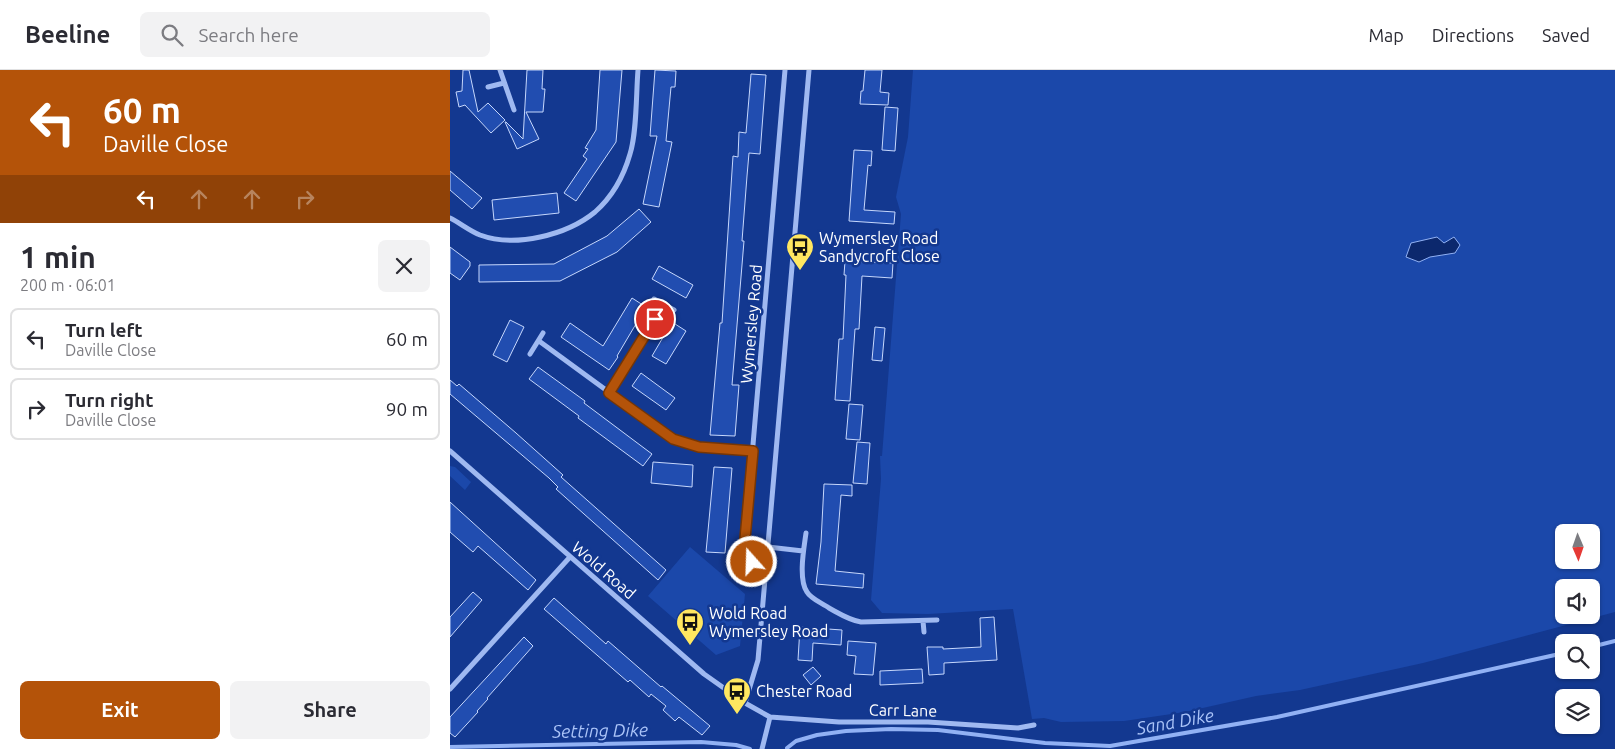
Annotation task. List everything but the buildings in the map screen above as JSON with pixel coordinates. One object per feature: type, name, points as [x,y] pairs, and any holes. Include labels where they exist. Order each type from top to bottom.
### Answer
[{"type":"street","points":[[500,70],[514,110]]},
{"type":"street","points":[[450,218],[480,235],[508,240],[532,240],[554,234],[595,212],[616,187],[630,153],[638,70]]},
{"type":"street","name":"Wymersley Road","points":[[767,563],[752,562],[745,557],[744,550],[785,70]]},
{"type":"street","points":[[745,703],[758,660],[809,70]]},
{"type":"street","points":[[488,88],[504,83]]},
{"type":"street","points":[[654,299],[674,310]]},
{"type":"street","points":[[609,393],[664,304]]},
{"type":"street","points":[[530,354],[543,333]]},
{"type":"street","points":[[538,341],[673,439],[699,447],[753,451]]},
{"type":"street","name":"Wold Road","points":[[450,451],[704,674],[745,703]]},
{"type":"street","points":[[806,533],[803,551],[803,581],[806,592],[815,600],[851,620],[861,622],[937,620]]},
{"type":"street","points":[[768,547],[803,551]]},
{"type":"street","points":[[450,690],[570,557]]},
{"type":"street","points":[[923,621],[924,632]]},
{"type":"street","name":"Carr Lane","points":[[745,703],[770,717],[839,722],[928,722],[1018,728],[1034,724]]},
{"type":"street","points":[[762,749],[770,717]]},
{"type":"shaded area","points":[[913,70],[1615,70],[1615,612],[1600,616],[1600,579],[1555,579],[1555,624],[1570,624],[1423,663],[1300,690],[1256,696],[1185,712],[1124,721],[1061,722],[1044,718],[1032,719],[1013,609],[928,614],[882,613],[871,600],[881,479],[880,456],[882,456],[901,214],[896,197],[908,137]]},
{"type":"shaded area","points":[[1437,237],[1444,243],[1454,237],[1460,245],[1455,253],[1430,257],[1419,262],[1406,257],[1411,243]]},
{"type":"shaded area","points":[[450,466],[455,467],[471,482],[465,490],[450,476]]},
{"type":"shaded area","points":[[690,547],[745,594],[740,646],[716,655],[648,596]]},
{"type":"waterway","name":"Sand Dike","points":[[1600,645],[1615,641]]},
{"type":"waterway","name":"Sand Dike","points":[[787,748],[796,741],[817,735],[846,731],[891,729],[938,730],[1045,743],[1110,746],[1277,717],[1555,655]]},
{"type":"waterway","name":"Setting Dike","points":[[450,747],[701,742],[736,745],[750,749]]},
{"type":"place","name":"Wymersley Road Sandycroft Close","points":[[800,271]]},
{"type":"place","name":"Wold Road Wymersley Road","points":[[690,646]]},
{"type":"place","name":"Chester Road","points":[[737,715]]},
{"type":"route","points":[[655,319],[609,393],[673,439],[699,447],[753,451],[744,550],[745,557],[752,562]]}]
